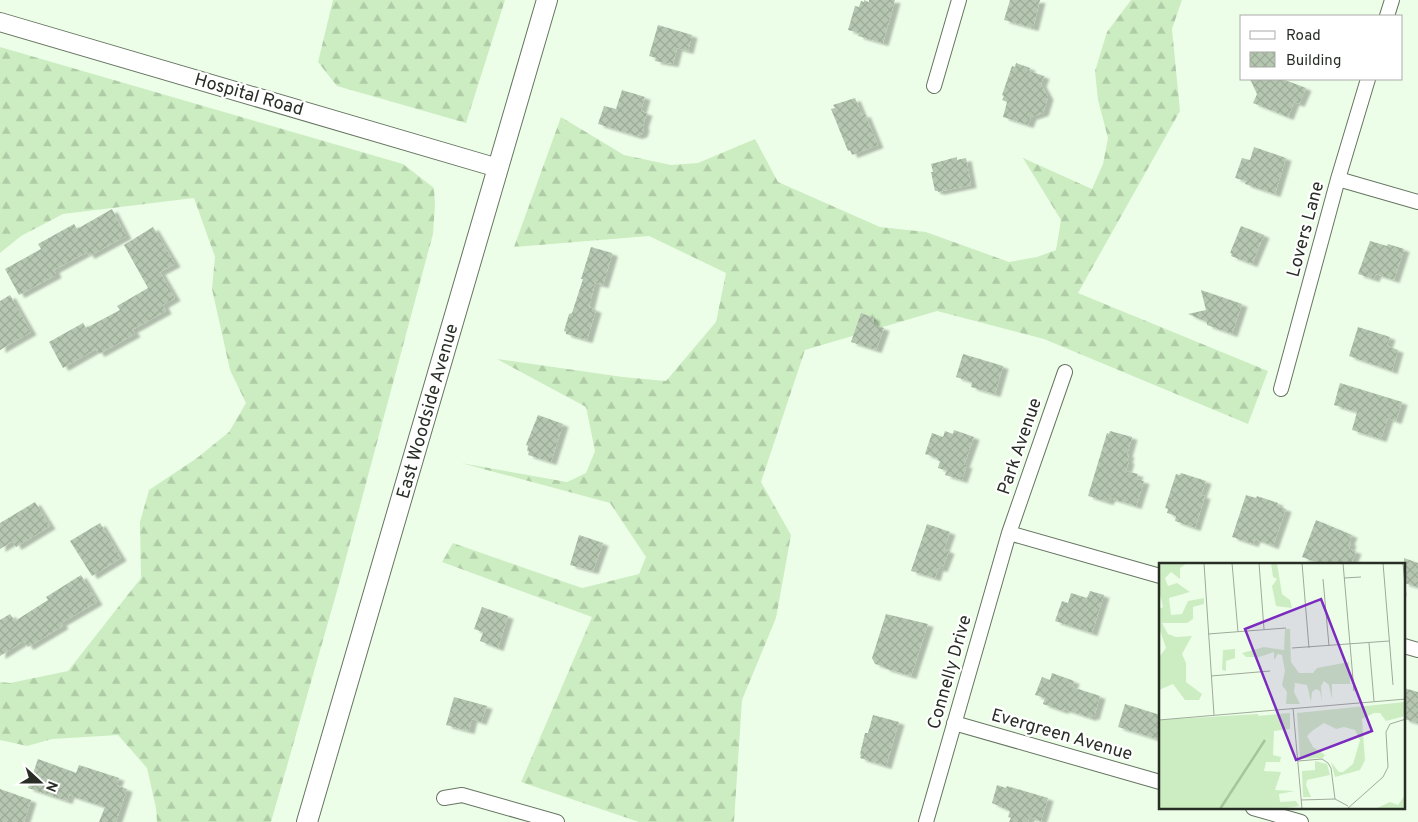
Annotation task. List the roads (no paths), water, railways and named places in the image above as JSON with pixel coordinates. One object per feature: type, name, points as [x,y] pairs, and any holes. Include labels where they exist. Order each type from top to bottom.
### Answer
[{"type":"main road","name":"East Woodside Avenue","points":[[307,822],[547,0]]},
{"type":"street","points":[[934,86],[959,0]]},
{"type":"street","points":[[1387,15],[1392,0]]},
{"type":"street","name":"Hospital Road","points":[[0,22],[498,168]]},
{"type":"street","name":"Lovers Lane","points":[[1281,389],[1338,179],[1368,80]]},
{"type":"street","points":[[1338,179],[1418,202]]},
{"type":"street","name":"Park Avenue","points":[[1009,532],[1065,372]]},
{"type":"street","points":[[1009,532],[1159,576]]},
{"type":"street","name":"Connelly Drive","points":[[926,822],[1009,532]]},
{"type":"street","name":"Evergreen Avenue","points":[[954,723],[1159,782]]},
{"type":"street","points":[[444,798],[462,794],[557,822]]},
{"type":"street","points":[[1260,810],[1301,822]]}]
